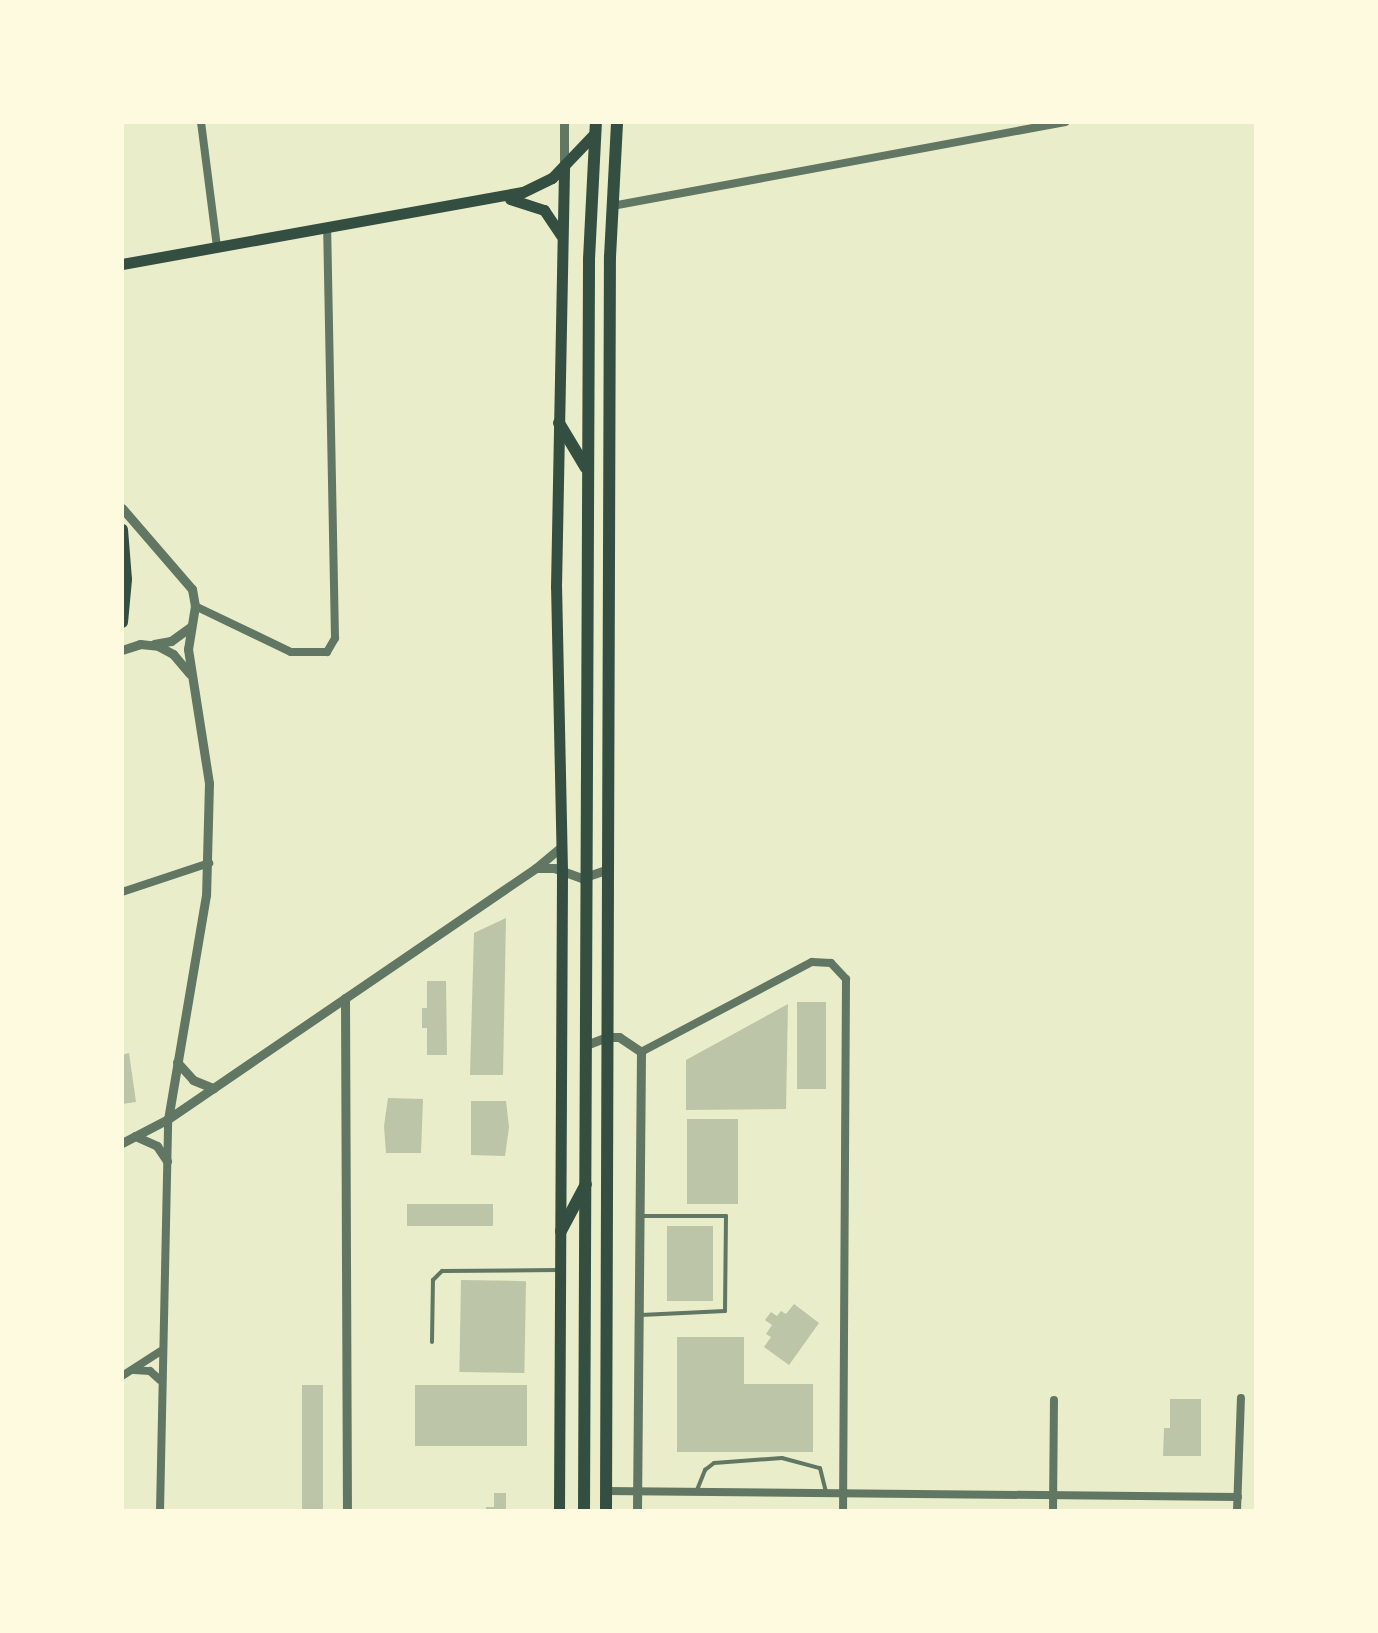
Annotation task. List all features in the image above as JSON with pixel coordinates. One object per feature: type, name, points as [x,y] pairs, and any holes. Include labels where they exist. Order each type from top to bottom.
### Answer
[{"type":"main road","points":[[606,1511],[612,206],[617,122]]},
{"type":"main road","points":[[122,264],[536,189],[564,166],[596,128]]},
{"type":"main road","points":[[584,1511],[589,259],[596,128]]},
{"type":"main road","points":[[559,1511],[562,846],[556,587],[564,166]]},
{"type":"main road","points":[[494,197],[524,201],[544,210],[556,224],[563,242]]},
{"type":"main road","points":[[559,423],[588,471]]},
{"type":"main road","points":[[122,529],[126,579],[122,622]]},
{"type":"main road","points":[[561,1231],[586,1184]]},
{"type":"street","points":[[201,122],[217,247]]},
{"type":"street","points":[[564,122],[564,166]]},
{"type":"street","points":[[612,206],[1059,123]]},
{"type":"street","points":[[195,606],[291,652],[327,652],[331,647],[335,618],[327,227]]},
{"type":"street","points":[[122,508],[187,580],[195,606],[188,649],[209,783],[209,863],[168,1119],[160,1511]]},
{"type":"street","points":[[122,650],[171,641],[191,627]]},
{"type":"street","points":[[150,644],[173,654],[192,677]]},
{"type":"street","points":[[122,1143],[168,1119],[536,868],[562,846]]},
{"type":"street","points":[[122,892],[209,863]]},
{"type":"street","points":[[536,868],[562,870],[572,877],[587,878],[608,869]]},
{"type":"street","points":[[641,1052],[812,962],[831,963],[846,979],[843,1511]]},
{"type":"street","points":[[345,998],[347,1511]]},
{"type":"street","points":[[586,1045],[607,1037],[619,1037],[641,1052]]},
{"type":"street","points":[[637,1511],[641,1052]]},
{"type":"street","points":[[177,1062],[193,1080],[213,1088]]},
{"type":"street","points":[[135,1136],[157,1146],[167,1161]]},
{"type":"street","points":[[126,1373],[161,1351]]},
{"type":"street","points":[[126,1373],[150,1371],[161,1382]]},
{"type":"street","points":[[1237,1511],[1241,1398]]},
{"type":"street","points":[[1053,1511],[1054,1400]]},
{"type":"street","points":[[606,1491],[1238,1497]]},
{"type":"lane","points":[[639,1216],[726,1216],[725,1311],[639,1315]]},
{"type":"lane","points":[[432,1342],[433,1280],[442,1271],[561,1270]]},
{"type":"lane","points":[[696,1493],[705,1470],[714,1463],[782,1458],[820,1468],[826,1494]]},
{"type":"building","points":[[506,918],[503,1075],[470,1075],[474,933]]},
{"type":"building","points":[[427,981],[446,981],[447,1055],[427,1055],[427,1028],[422,1028],[422,1008],[427,1008]]},
{"type":"building","points":[[797,1002],[826,1002],[826,1089],[797,1089]]},
{"type":"building","points":[[788,1004],[786,1109],[686,1110],[686,1060]]},
{"type":"building","points":[[129,1053],[136,1102],[122,1104],[122,1055]]},
{"type":"building","points":[[388,1098],[423,1099],[421,1153],[386,1153],[384,1126]]},
{"type":"building","points":[[471,1101],[506,1101],[509,1127],[505,1156],[471,1155]]},
{"type":"building","points":[[687,1119],[738,1119],[738,1204],[687,1204]]},
{"type":"building","points":[[407,1204],[493,1204],[493,1226],[407,1226]]},
{"type":"building","points":[[667,1226],[713,1226],[713,1301],[667,1301]]},
{"type":"building","points":[[461,1280],[526,1281],[524,1373],[459,1372]]},
{"type":"building","points":[[794,1304],[819,1323],[789,1365],[764,1347],[771,1337],[766,1334],[772,1325],[765,1320],[771,1312],[777,1316],[781,1311],[786,1314]]},
{"type":"building","points":[[677,1337],[744,1337],[744,1384],[813,1384],[813,1452],[677,1452]]},
{"type":"building","points":[[302,1385],[323,1385],[323,1510],[302,1510]]},
{"type":"building","points":[[415,1385],[527,1385],[527,1446],[415,1446]]},
{"type":"building","points":[[1170,1399],[1201,1399],[1201,1456],[1163,1456],[1164,1428],[1170,1428]]},
{"type":"building","points":[[494,1493],[506,1493],[506,1511],[486,1511],[486,1507],[494,1507]]}]
